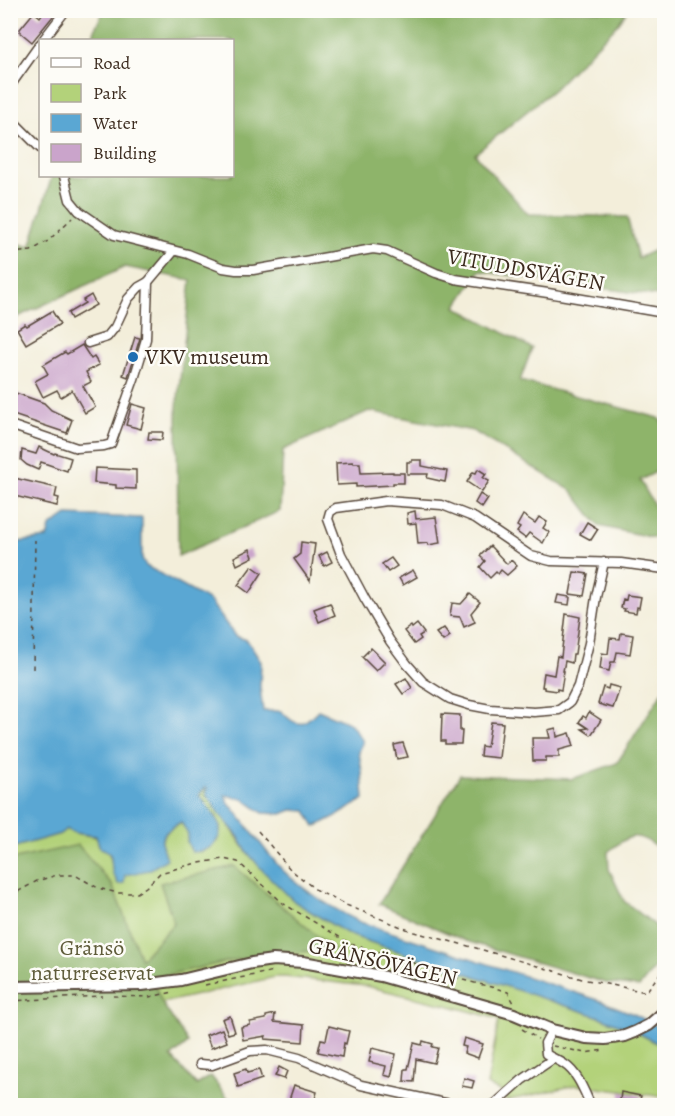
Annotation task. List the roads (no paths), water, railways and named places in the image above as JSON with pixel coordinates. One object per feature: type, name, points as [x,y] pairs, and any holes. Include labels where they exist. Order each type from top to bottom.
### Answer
[{"type":"street","points":[[44,39],[66,10]]},
{"type":"street","points":[[10,86],[39,45]]},
{"type":"street","points":[[10,118],[39,147]]},
{"type":"street","name":"VITUDDSVÄGEN","points":[[64,177],[70,200],[79,211],[114,234],[188,254],[223,268],[253,270],[374,249],[387,251],[454,279],[664,313]]},
{"type":"street","points":[[88,343],[107,337],[115,327],[128,299],[139,287],[148,282],[174,250]]},
{"type":"street","points":[[10,425],[77,448],[111,444],[146,339],[148,282]]},
{"type":"street","points":[[604,562],[589,643],[578,686],[570,702],[559,710],[534,712],[490,709],[450,699],[423,682],[390,641],[365,599],[341,554],[328,519],[330,512],[336,508],[359,504],[386,501],[442,505],[475,519],[531,556],[551,561],[604,562],[664,569]]},
{"type":"street","name":"GRÄNSÖVÄGEN","points":[[10,987],[142,985],[181,980],[273,960],[303,962],[381,976],[514,1014],[552,1030],[586,1038],[614,1038],[635,1032],[649,1025],[663,1013]]},
{"type":"street","points":[[552,1030],[545,1043],[546,1054],[574,1072],[591,1106]]},
{"type":"street","points":[[200,1064],[212,1065],[250,1051],[267,1050],[299,1058],[361,1085],[459,1106]]},
{"type":"street","points":[[493,1105],[522,1080],[553,1059]]},
{"type":"water","points":[[67,515],[142,518],[142,558],[146,566],[210,601],[235,636],[247,640],[261,662],[260,687],[263,711],[281,711],[292,721],[300,723],[318,710],[351,724],[363,741],[359,752],[364,799],[315,827],[306,811],[292,810],[282,814],[263,813],[243,799],[225,795],[228,802],[271,856],[295,882],[326,904],[360,922],[601,1001],[636,1015],[664,1030],[664,1047],[633,1030],[597,1016],[350,935],[295,902],[264,872],[218,812],[206,794],[206,787],[199,795],[217,818],[220,831],[219,838],[214,844],[204,850],[192,852],[187,842],[188,834],[181,822],[169,829],[163,837],[162,846],[167,859],[149,870],[125,875],[124,883],[118,884],[113,874],[110,855],[100,848],[96,836],[75,833],[66,829],[60,834],[15,847],[11,844],[11,543],[47,538],[50,527]]},
{"type":"place","name":"VKV museum","points":[[133,357]]},
{"type":"park label","name":"Gränsö naturreservat","points":[[92,960]]}]
